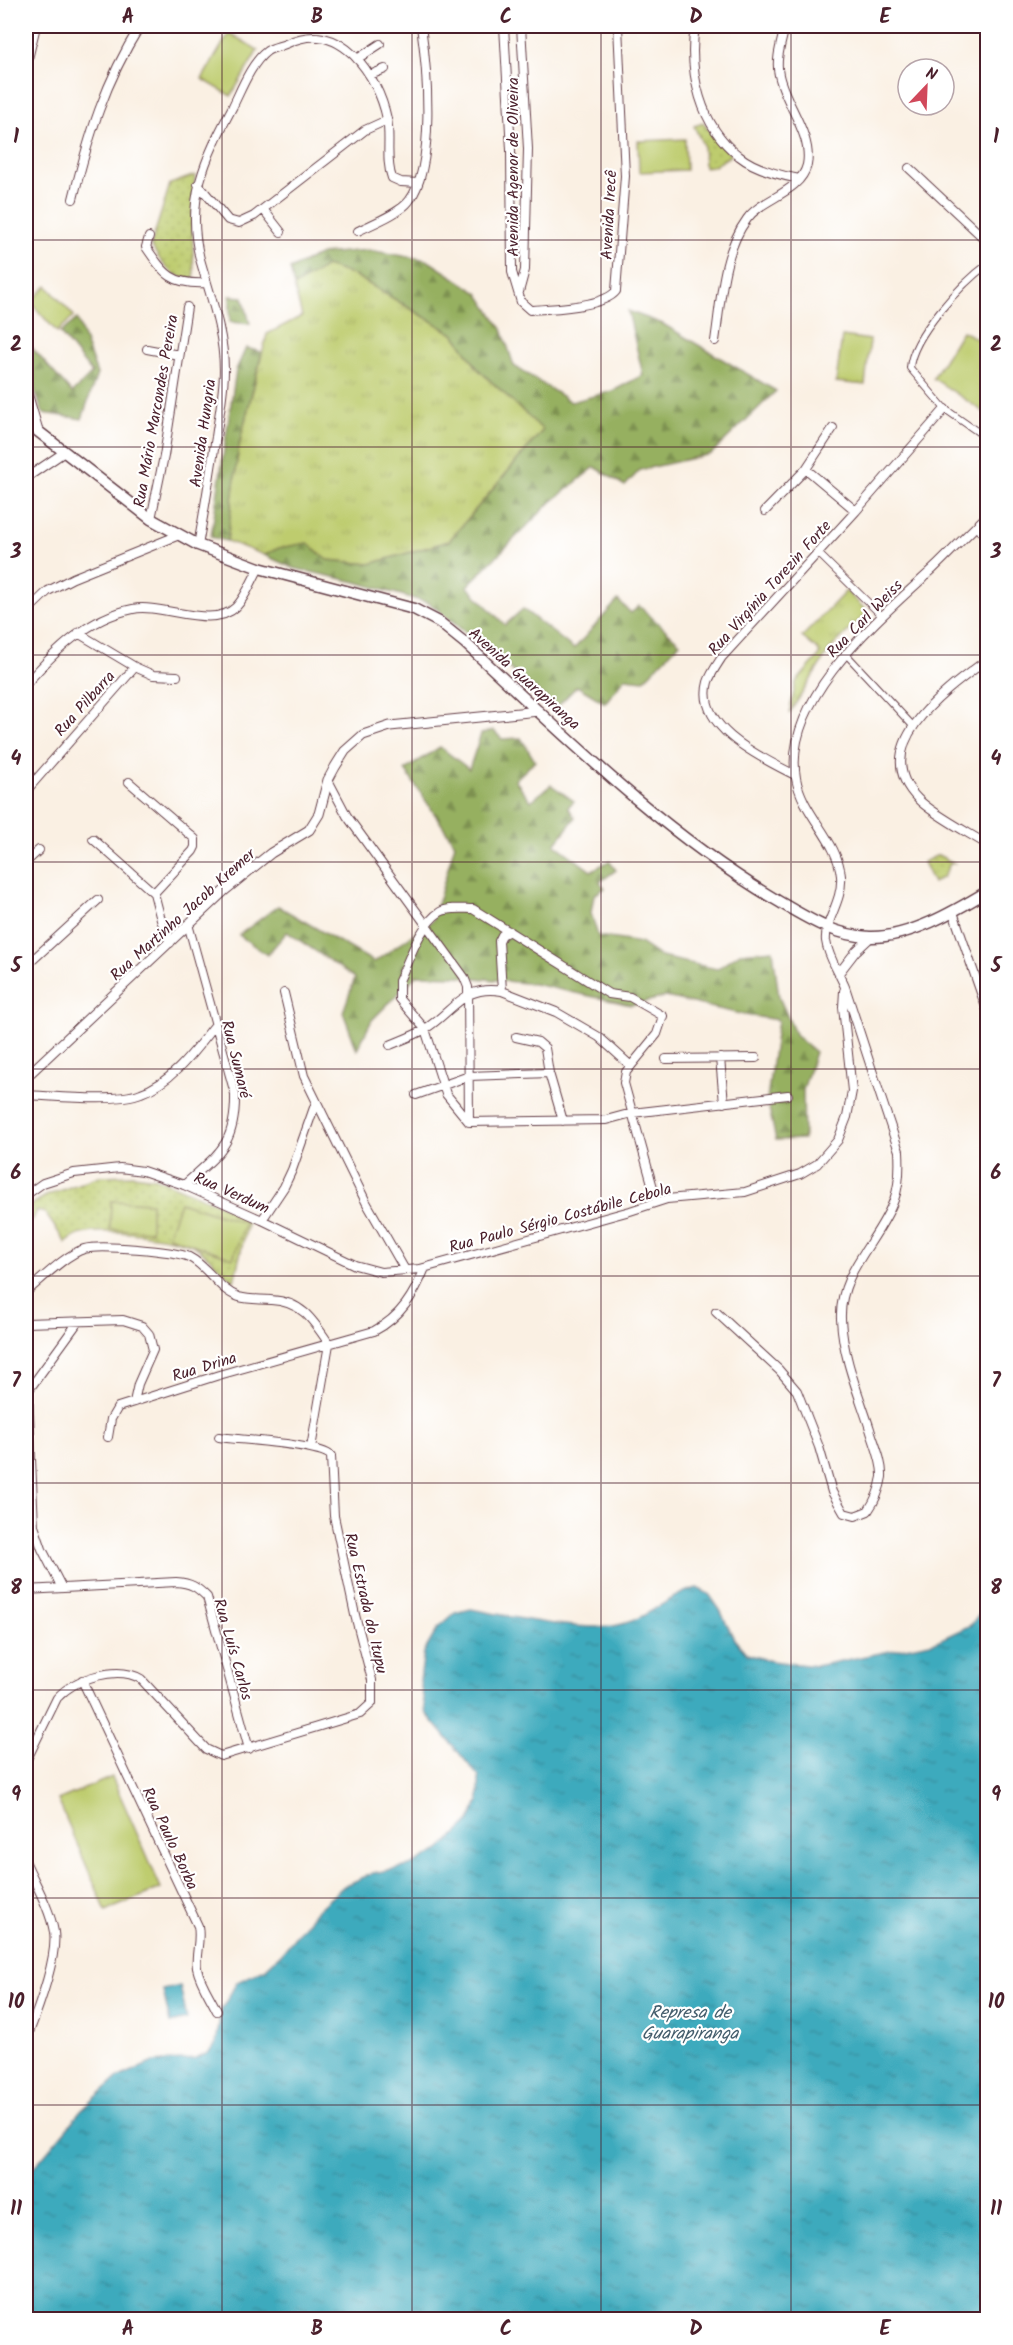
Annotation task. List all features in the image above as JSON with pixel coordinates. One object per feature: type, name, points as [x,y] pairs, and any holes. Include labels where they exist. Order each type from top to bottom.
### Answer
[{"type":"main road","name":"Avenida Guarapiranga","points":[[26,422],[63,453],[151,519],[179,535],[259,568],[398,605],[426,615],[465,643],[673,830],[746,882],[826,928],[871,937],[913,928],[953,912],[987,891]]},
{"type":"street","points":[[26,67],[35,28],[45,26]]},
{"type":"street","points":[[73,199],[90,132],[101,102],[140,26]]},
{"type":"street","points":[[358,231],[404,206],[418,183],[424,152],[428,89],[421,26]]},
{"type":"street","name":"Avenida Agenor de Oliveira","points":[[504,26],[511,150],[512,272],[519,292]]},
{"type":"street","name":"Avenida Agenor de Oliveira","points":[[519,292],[525,270],[528,150],[521,26]]},
{"type":"street","name":"Avenida Irecê","points":[[519,292],[521,302],[530,310],[575,307],[610,297],[616,291],[625,176],[618,26]]},
{"type":"street","points":[[695,26],[693,51],[695,76],[702,103],[715,130],[738,156],[751,164],[800,179]]},
{"type":"street","points":[[715,341],[726,269],[739,231],[748,217],[800,179],[806,168],[807,150],[802,132],[778,72],[785,26]]},
{"type":"street","name":"Avenida Hungria","points":[[198,544],[224,375],[222,350],[196,240],[198,184],[203,166],[259,58],[269,49],[311,36],[337,43],[357,59],[376,86],[387,120],[392,178],[401,182],[418,183]]},
{"type":"street","points":[[357,59],[380,44]]},
{"type":"street","points":[[370,75],[385,69]]},
{"type":"street","points":[[198,184],[228,220],[246,221],[365,130],[387,120]]},
{"type":"street","points":[[909,168],[987,242]]},
{"type":"street","points":[[263,209],[281,232]]},
{"type":"street","points":[[148,237],[146,247],[170,277],[188,284],[207,283]]},
{"type":"street","points":[[987,264],[941,309],[911,362],[910,368],[945,409],[987,439]]},
{"type":"street","name":"Rua Mário Marcondes Pereira","points":[[151,519],[164,456],[187,307]]},
{"type":"street","points":[[147,349],[179,355]]},
{"type":"street","points":[[26,388],[40,434]]},
{"type":"street","name":"Rua Virgínia Torezin Forte","points":[[795,775],[757,755],[723,729],[709,706],[708,684],[722,657],[818,553],[945,409]]},
{"type":"street","points":[[765,512],[806,469],[833,428]]},
{"type":"street","points":[[26,478],[63,453]]},
{"type":"street","points":[[806,469],[855,511]]},
{"type":"street","name":"Rua Carl Weiss","points":[[826,928],[841,894],[841,875],[837,861],[805,805],[795,775],[796,753],[805,718],[817,695],[845,653],[987,515]]},
{"type":"street","points":[[975,527],[987,540]]},
{"type":"street","points":[[26,612],[48,591],[65,582],[179,535]]},
{"type":"street","points":[[818,553],[882,616]]},
{"type":"street","points":[[26,684],[57,650],[78,633],[116,615],[139,608],[209,616],[222,615],[235,608],[259,568]]},
{"type":"street","points":[[78,633],[135,667]]},
{"type":"street","points":[[845,653],[913,726]]},
{"type":"street","points":[[987,659],[938,696],[913,726],[904,746],[902,760],[902,773],[906,785],[919,801],[987,845]]},
{"type":"street","name":"Rua Pilbarra","points":[[26,791],[135,667],[153,675],[177,676]]},
{"type":"street","name":"Rua Martinho Jacob Kremer","points":[[26,1077],[188,924],[259,862],[309,830],[320,814],[328,780],[345,751],[363,735],[390,726],[539,711]]},
{"type":"street","points":[[328,780],[347,816],[464,977],[468,994],[470,1122]]},
{"type":"street","points":[[129,782],[196,842],[193,851],[154,893]]},
{"type":"street","points":[[93,839],[154,893],[170,942]]},
{"type":"street","points":[[26,854],[38,851],[26,862]]},
{"type":"street","points":[[26,966],[98,900]]},
{"type":"street","points":[[470,1122],[446,1094],[424,1029],[399,999],[398,989],[399,981],[425,926],[440,912],[456,909],[473,909],[609,994],[630,997],[663,1016],[657,1034],[626,1072],[624,1083],[657,1202]]},
{"type":"street","points":[[953,912],[987,1013]]},
{"type":"street","name":"Rua Sumaré","points":[[184,1185],[214,1158],[227,1141],[236,1117],[235,1094],[188,924]]},
{"type":"street","points":[[716,1312],[779,1370],[796,1391],[819,1447],[832,1492],[844,1513],[855,1516],[868,1511],[880,1487],[882,1475],[874,1442],[846,1361],[841,1311],[856,1262],[894,1201],[900,1179],[899,1151],[844,985],[826,941],[826,928]]},
{"type":"street","points":[[502,991],[499,941],[502,935],[509,931]]},
{"type":"street","points":[[839,973],[856,951],[871,937]]},
{"type":"street","name":"Rua Paulo Sérgio Costábile Cebola","points":[[425,1268],[667,1199],[702,1194],[745,1192],[782,1182],[808,1169],[829,1153],[838,1140],[847,1118],[852,1091],[843,1007],[844,985]]},
{"type":"street","points":[[390,1045],[424,1029],[468,994],[487,988],[502,991],[556,1012],[599,1037],[631,1066]]},
{"type":"street","points":[[284,993],[304,1076],[366,1202],[405,1270]]},
{"type":"street","points":[[26,1095],[121,1097],[140,1094],[167,1078],[215,1024]]},
{"type":"street","points":[[516,1037],[538,1042],[545,1047],[549,1073],[562,1120]]},
{"type":"street","points":[[720,1058],[724,1102]]},
{"type":"street","points":[[666,1059],[756,1058]]},
{"type":"street","points":[[416,1095],[469,1076],[549,1073]]},
{"type":"street","points":[[470,1122],[606,1120],[632,1113],[788,1095]]},
{"type":"street","points":[[262,1220],[284,1187],[292,1170],[316,1102]]},
{"type":"street","name":"Rua Verdum","points":[[26,1195],[43,1183],[74,1173],[120,1168],[142,1171],[184,1185],[355,1265],[381,1272],[425,1268]]},
{"type":"street","points":[[26,1292],[84,1249],[105,1248],[171,1253],[189,1257],[200,1264],[222,1287],[237,1297],[279,1300],[296,1305],[313,1320],[329,1344],[311,1448],[219,1437]]},
{"type":"street","points":[[329,1344],[374,1331],[391,1320],[410,1300],[425,1268]]},
{"type":"street","points":[[26,1323],[123,1320],[142,1326],[149,1334],[153,1350],[138,1384],[134,1402]]},
{"type":"street","points":[[62,1588],[42,1549],[34,1526],[27,1388],[78,1322]]},
{"type":"street","name":"Rua Drina","points":[[108,1437],[115,1410],[134,1402],[329,1344]]},
{"type":"street","name":"Rua Estrada do Itupu","points":[[26,1761],[57,1698],[65,1689],[82,1680],[125,1672],[141,1679],[206,1749],[221,1756],[360,1714],[372,1703],[372,1680],[334,1516],[331,1456],[326,1452],[311,1448]]},
{"type":"street","name":"Rua Luís Carlos","points":[[26,1590],[176,1582],[187,1582],[197,1587],[207,1598],[249,1749]]},
{"type":"street","name":"Rua Paulo Borba","points":[[82,1680],[198,1926],[201,1938],[197,1960],[198,1971],[218,2012]]},
{"type":"street","points":[[26,1863],[42,1896],[54,1933],[49,1970],[26,2040]]},
{"type":"green space","points":[[229,33],[258,50],[231,96],[202,79]]},
{"type":"green space","points":[[703,123],[731,155],[714,166],[704,167],[703,145],[694,126]]},
{"type":"green space","points":[[685,139],[686,170],[639,172],[638,141]]},
{"type":"green space","points":[[195,175],[192,223],[194,279],[173,273],[163,264],[151,245],[170,184]]},
{"type":"green space","points":[[368,250],[427,260],[478,293],[502,329],[514,366],[571,402],[613,391],[643,375],[628,311],[663,324],[776,391],[711,454],[640,470],[625,486],[595,467],[551,502],[467,586],[505,625],[523,609],[574,649],[618,600],[631,613],[639,606],[680,643],[644,680],[625,678],[605,703],[577,686],[557,707],[429,603],[356,582],[293,568],[264,555],[279,548],[308,543],[327,560],[370,564],[449,541],[543,430],[478,369],[455,335],[354,275],[326,266],[294,286],[290,269],[321,254]]},
{"type":"green space","points":[[326,266],[354,275],[455,335],[478,369],[543,430],[449,541],[370,564],[327,560],[308,543],[279,548],[264,555],[227,541],[239,445],[267,334],[302,316],[294,286]]},
{"type":"green space","points":[[47,286],[74,316],[57,332],[30,302]]},
{"type":"green space","points":[[230,296],[243,297],[250,324],[230,322]]},
{"type":"green space","points":[[77,319],[97,374],[82,419],[43,413],[26,366],[26,341],[72,393],[92,373],[60,333]]},
{"type":"green space","points":[[962,331],[987,344],[987,414],[933,378]]},
{"type":"green space","points":[[842,336],[870,340],[865,385],[836,382]]},
{"type":"green space","points":[[246,348],[262,352],[239,445],[227,541],[211,537],[236,370]]},
{"type":"green space","points":[[846,591],[868,612],[830,649],[789,714],[796,682],[819,656],[819,651],[802,637]]},
{"type":"green space","points":[[493,730],[502,739],[521,738],[535,761],[515,780],[531,801],[551,785],[574,801],[568,807],[575,818],[555,844],[591,871],[609,861],[616,870],[600,882],[605,888],[594,895],[591,913],[598,936],[640,943],[661,957],[717,969],[740,953],[773,950],[779,997],[796,1036],[815,1052],[803,1090],[804,1139],[776,1140],[767,1099],[778,1020],[666,997],[631,1005],[534,984],[456,976],[417,975],[372,1020],[357,1050],[343,1012],[355,978],[287,932],[267,955],[239,935],[278,906],[374,962],[433,920],[455,844],[405,770],[440,747],[469,769],[481,734]]},
{"type":"green space","points":[[938,855],[954,863],[950,864],[943,877],[933,883],[923,862]]},
{"type":"green space","points":[[134,1175],[156,1178],[249,1217],[234,1281],[201,1250],[172,1239],[93,1232],[74,1237],[66,1243],[45,1213],[37,1211],[33,1219],[26,1222],[26,1208],[46,1196],[99,1176]]},
{"type":"green space","points":[[111,1201],[151,1203],[151,1231],[110,1229]]},
{"type":"green space","points":[[180,1202],[245,1223],[233,1258],[168,1236]]},
{"type":"green space","points":[[112,1777],[161,1888],[106,1911],[58,1800]]},
{"type":"water","name":"Represa de Guarapiranga","points":[[697,1588],[709,1594],[720,1610],[734,1639],[747,1654],[771,1661],[816,1666],[935,1642],[971,1625],[987,1603],[987,2319],[26,2320],[26,2177],[81,2111],[117,2078],[153,2062],[196,2059],[208,2053],[216,2044],[221,2010],[237,1982],[265,1969],[282,1953],[316,1911],[344,1886],[373,1873],[410,1866],[440,1850],[470,1821],[479,1801],[479,1777],[426,1713],[420,1681],[424,1652],[438,1628],[455,1613],[471,1609],[566,1625],[603,1627],[618,1625],[639,1618],[677,1595]]},
{"type":"water","points":[[180,1986],[187,2019],[170,2023],[163,1990]]}]
